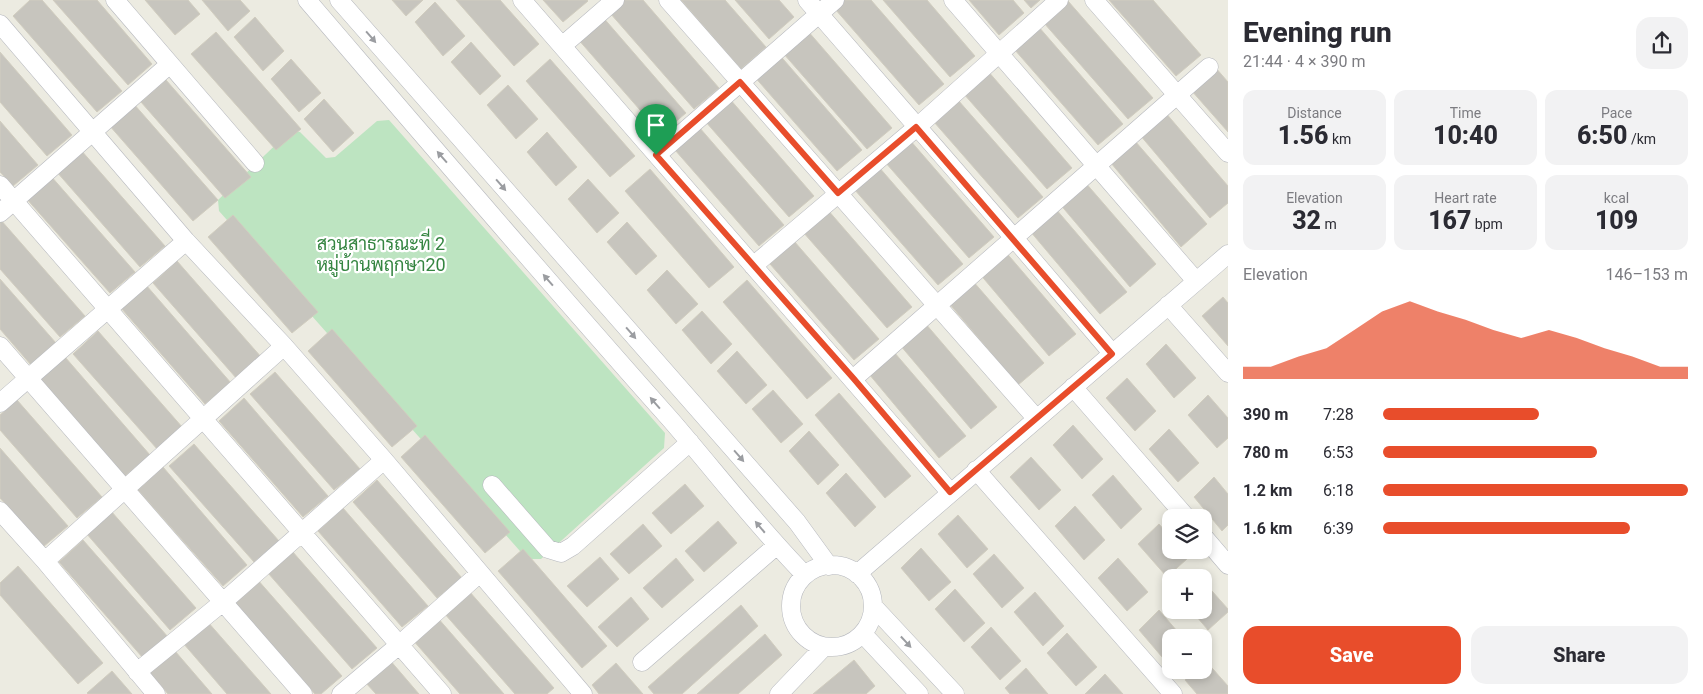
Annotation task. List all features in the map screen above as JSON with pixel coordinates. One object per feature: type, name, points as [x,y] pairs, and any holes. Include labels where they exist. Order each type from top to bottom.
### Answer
[{"type":"street","points":[[115,0],[255,163]]},
{"type":"street","points":[[307,0],[690,442],[776,546],[805,575]]},
{"type":"street","points":[[338,0],[797,522],[829,566]]},
{"type":"street","points":[[522,0],[753,266],[854,379],[950,492]]},
{"type":"street","points":[[562,46],[614,0]]},
{"type":"street","points":[[668,0],[1036,418]]},
{"type":"street","points":[[806,0],[1014,238],[1112,354]]},
{"type":"street","points":[[656,155],[835,0]]},
{"type":"street","points":[[953,0],[1196,281]]},
{"type":"street","points":[[753,266],[916,127],[1059,0]]},
{"type":"street","points":[[1094,0],[1228,153]]},
{"type":"street","points":[[0,24],[186,241],[284,346],[384,460],[480,573],[573,690]]},
{"type":"street","points":[[0,213],[170,64]]},
{"type":"street","points":[[854,379],[1210,67]]},
{"type":"street","points":[[0,185],[442,694]]},
{"type":"street","points":[[0,403],[186,241]]},
{"type":"street","points":[[857,574],[1228,254]]},
{"type":"street","points":[[1168,305],[1228,373]]},
{"type":"street","points":[[587,325],[607,306]]},
{"type":"street","points":[[0,346],[303,694]]},
{"type":"street","points":[[45,561],[204,420],[284,346]]},
{"type":"street","points":[[1073,386],[1179,509]]},
{"type":"street","points":[[492,485],[548,549],[561,553],[573,546],[690,442]]},
{"type":"street","points":[[137,672],[223,602],[384,460]]},
{"type":"street","points":[[976,470],[1173,694]]},
{"type":"street","points":[[0,511],[45,561],[156,694]]},
{"type":"street","points":[[642,662],[776,546]]},
{"type":"street","points":[[1212,546],[1228,565]]},
{"type":"street","points":[[829,566],[843,567],[857,574],[871,594],[873,606],[870,621],[862,634],[845,645],[824,646],[812,642],[802,634],[795,623],[791,610],[792,597],[797,585],[805,575],[816,568],[829,566]]},
{"type":"street","points":[[341,694],[480,573]]},
{"type":"street","points":[[873,606],[955,694]]},
{"type":"street","points":[[862,634],[919,694]]},
{"type":"street","points":[[779,694],[824,646]]},
{"type":"green space","name":"สวนสาธารณะที่ 2 หมู่บ้านพฤกษา20","points":[[389,120],[665,433],[664,448],[541,559],[527,559],[219,211],[218,200],[290,131],[300,132],[326,158],[335,157],[377,121]]},
{"type":"building","points":[[30,0],[42,0],[122,91],[97,112],[13,16]]},
{"type":"building","points":[[53,0],[97,0],[152,64],[128,85]]},
{"type":"building","points":[[145,0],[188,0],[200,14],[175,35]]},
{"type":"building","points":[[202,0],[240,0],[250,11],[228,31]]},
{"type":"building","points":[[392,0],[423,0],[406,16]]},
{"type":"building","points":[[456,0],[500,0],[539,44],[514,66]]},
{"type":"building","points":[[543,0],[587,0],[588,1],[563,22]]},
{"type":"building","points":[[624,0],[643,0],[719,88],[694,109],[610,13]]},
{"type":"building","points":[[681,0],[725,0],[766,47],[741,69]]},
{"type":"building","points":[[735,0],[779,0],[794,17],[769,39]]},
{"type":"building","points":[[844,0],[871,0],[944,84],[919,105],[835,9]]},
{"type":"building","points":[[883,0],[927,0],[975,56],[950,77]]},
{"type":"building","points":[[969,0],[1013,0],[1024,13],[999,35]]},
{"type":"building","points":[[1024,0],[1040,0],[1031,8]]},
{"type":"building","points":[[1109,0],[1153,0],[1201,55],[1176,76]]},
{"type":"building","points":[[1068,1],[1153,98],[1128,119],[1044,23]]},
{"type":"building","points":[[435,2],[465,36],[443,56],[415,22]]},
{"type":"building","points":[[601,15],[686,113],[661,134],[577,38]]},
{"type":"building","points":[[255,17],[284,51],[263,71],[234,37]]},
{"type":"building","points":[[1038,26],[1123,124],[1098,145],[1014,49]]},
{"type":"building","points":[[807,30],[892,128],[867,149],[783,53]]},
{"type":"building","points":[[216,32],[301,129],[276,150],[191,54]]},
{"type":"building","points":[[471,42],[501,76],[480,95],[451,62]]},
{"type":"building","points":[[0,52],[72,135],[47,156],[0,102]]},
{"type":"building","points":[[777,52],[862,150],[837,171],[753,75]]},
{"type":"building","points":[[291,59],[321,93],[299,112],[271,79]]},
{"type":"building","points":[[550,59],[635,156],[610,177],[526,81]]},
{"type":"building","points":[[1215,67],[1228,82],[1228,132],[1191,90]]},
{"type":"building","points":[[987,70],[1072,168],[1047,189],[963,93]]},
{"type":"building","points":[[166,80],[251,177],[225,198],[141,102]]},
{"type":"building","points":[[508,85],[538,119],[516,139],[487,105]]},
{"type":"building","points":[[729,98],[814,196],[789,217],[705,121]]},
{"type":"building","points":[[324,99],[354,133],[333,152],[304,119]]},
{"type":"building","points":[[958,100],[1043,197],[1018,218],[934,122]]},
{"type":"building","points":[[133,103],[218,200],[193,221],[109,125]]},
{"type":"building","points":[[1165,112],[1228,186],[1228,203],[1210,218],[1140,135]]},
{"type":"building","points":[[0,121],[38,165],[13,186],[0,172]]},
{"type":"building","points":[[699,127],[784,225],[759,246],[675,150]]},
{"type":"building","points":[[547,132],[577,167],[556,186],[527,152]]},
{"type":"building","points":[[909,139],[994,237],[969,258],[885,162]]},
{"type":"building","points":[[1135,141],[1207,224],[1181,247],[1111,163]]},
{"type":"building","points":[[80,149],[165,246],[140,267],[56,171]]},
{"type":"building","points":[[878,166],[963,264],[938,285],[854,189]]},
{"type":"building","points":[[650,169],[734,267],[709,288],[625,191]]},
{"type":"building","points":[[50,175],[135,272],[110,293],[25,197]]},
{"type":"building","points":[[588,179],[619,213],[597,233],[568,199]]},
{"type":"building","points":[[1084,181],[1156,264],[1130,287],[1059,203]]},
{"type":"building","points":[[1055,208],[1127,292],[1100,314],[1030,231]]},
{"type":"building","points":[[827,209],[912,307],[887,328],[803,232]]},
{"type":"building","points":[[233,215],[318,312],[292,333],[208,237]]},
{"type":"building","points":[[0,219],[85,316],[60,337],[0,269]]},
{"type":"building","points":[[627,222],[657,256],[636,275],[607,242]]},
{"type":"building","points":[[794,241],[879,339],[854,360],[770,264]]},
{"type":"building","points":[[1004,250],[1076,334],[1049,356],[979,273]]},
{"type":"building","points":[[177,261],[262,358],[237,379],[153,283]]},
{"type":"building","points":[[667,270],[698,304],[676,324],[647,290]]},
{"type":"building","points":[[0,279],[56,343],[31,365],[0,329]]},
{"type":"building","points":[[747,280],[832,378],[807,399],[723,302]]},
{"type":"building","points":[[972,280],[1044,363],[1018,385],[948,302]]},
{"type":"building","points":[[146,285],[231,383],[205,404],[121,308]]},
{"type":"building","points":[[1223,297],[1228,303],[1228,346],[1202,316]]},
{"type":"building","points":[[702,311],[732,344],[711,364],[682,330]]},
{"type":"building","points":[[925,323],[997,407],[971,429],[900,345]]},
{"type":"building","points":[[332,329],[417,426],[392,447],[308,351]]},
{"type":"building","points":[[98,331],[183,428],[158,450],[73,354]]},
{"type":"building","points":[[1166,344],[1196,378],[1174,398],[1146,364]]},
{"type":"building","points":[[737,351],[767,385],[746,404],[717,371]]},
{"type":"building","points":[[894,352],[966,436],[939,458],[869,374]]},
{"type":"building","points":[[65,357],[150,455],[125,476],[40,380]]},
{"type":"building","points":[[275,372],[360,469],[334,490],[250,394]]},
{"type":"building","points":[[1127,378],[1156,411],[1135,431],[1106,398]]},
{"type":"building","points":[[773,390],[803,424],[781,443],[752,409]]},
{"type":"building","points":[[839,393],[911,476],[885,498],[815,415]]},
{"type":"building","points":[[1208,395],[1228,418],[1228,438],[1217,448],[1188,415]]},
{"type":"building","points":[[244,398],[328,496],[303,517],[219,421]]},
{"type":"building","points":[[17,400],[102,497],[77,518],[0,430],[0,415]]},
{"type":"building","points":[[1073,425],[1103,459],[1082,479],[1053,445]]},
{"type":"building","points":[[1169,429],[1199,463],[1178,482],[1149,449]]},
{"type":"building","points":[[809,431],[839,465],[818,485],[789,451]]},
{"type":"building","points":[[425,435],[510,532],[485,553],[401,457]]},
{"type":"building","points":[[194,444],[279,541],[254,562],[169,466]]},
{"type":"building","points":[[0,448],[68,526],[43,547],[0,498]]},
{"type":"building","points":[[1031,457],[1061,490],[1039,510],[1010,477]]},
{"type":"building","points":[[163,467],[247,565],[223,586],[138,490]]},
{"type":"building","points":[[846,473],[876,507],[855,527],[826,493]]},
{"type":"building","points":[[1113,475],[1142,509],[1121,529],[1092,495]]},
{"type":"building","points":[[1214,477],[1228,494],[1228,525],[1222,531],[1212,519],[1212,509],[1204,509],[1194,497]]},
{"type":"building","points":[[377,480],[462,578],[437,598],[353,502]]},
{"type":"building","points":[[685,484],[704,506],[671,534],[652,513]]},
{"type":"building","points":[[1075,506],[1105,540],[1084,560],[1055,526]]},
{"type":"building","points":[[343,508],[428,606],[402,627],[318,531]]},
{"type":"building","points":[[111,511],[196,608],[170,630],[86,533]]},
{"type":"building","points":[[958,515],[988,549],[967,568],[938,534]]},
{"type":"building","points":[[718,521],[737,543],[704,572],[685,551]]},
{"type":"building","points":[[643,524],[662,546],[629,574],[610,554]]},
{"type":"building","points":[[1159,524],[1162,528],[1162,559],[1187,559],[1176,569],[1162,569],[1162,571],[1138,544]]},
{"type":"building","points":[[83,540],[168,637],[143,658],[59,562]]},
{"type":"building","points":[[921,548],[951,582],[929,601],[901,568]]},
{"type":"building","points":[[523,549],[607,646],[582,668],[498,571]]},
{"type":"building","points":[[292,551],[377,648],[352,669],[268,573]]},
{"type":"building","points":[[994,554],[1024,588],[1002,608],[973,574]]},
{"type":"building","points":[[600,557],[619,579],[587,607],[567,586]]},
{"type":"building","points":[[676,558],[694,580],[662,608],[643,588]]},
{"type":"building","points":[[1118,558],[1148,592],[1127,611],[1098,578]]},
{"type":"building","points":[[18,566],[103,663],[78,684],[0,595],[0,583]]},
{"type":"building","points":[[257,579],[342,676],[321,694],[315,694],[233,601]]},
{"type":"building","points":[[955,589],[985,623],[964,642],[935,609]]},
{"type":"building","points":[[469,591],[554,688],[547,694],[515,694],[444,613]]},
{"type":"building","points":[[1212,591],[1228,609],[1228,612],[1207,629],[1199,619],[1212,619]]},
{"type":"building","points":[[1035,592],[1064,626],[1043,646],[1014,612]]},
{"type":"building","points":[[631,597],[649,619],[617,647],[598,627]]},
{"type":"building","points":[[741,605],[758,626],[682,694],[654,694],[648,687]]},
{"type":"building","points":[[1159,610],[1162,614],[1162,619],[1167,619],[1175,629],[1162,629],[1162,657],[1139,630]]},
{"type":"building","points":[[437,617],[504,694],[460,694],[412,639]]},
{"type":"building","points":[[207,621],[271,694],[227,694],[183,643]]},
{"type":"building","points":[[991,627],[1021,661],[1000,680],[971,647]]},
{"type":"building","points":[[1067,633],[1097,667],[1076,686],[1047,653]]},
{"type":"building","points":[[765,634],[782,655],[738,694],[697,694]]},
{"type":"building","points":[[175,651],[212,694],[168,694],[150,673]]},
{"type":"building","points":[[389,659],[419,694],[376,694],[365,682]]},
{"type":"building","points":[[854,660],[875,686],[866,694],[813,694]]},
{"type":"building","points":[[616,663],[643,694],[599,694],[592,685]]},
{"type":"building","points":[[1026,668],[1048,694],[1010,694],[1005,688]]},
{"type":"building","points":[[1212,668],[1228,686],[1228,694],[1197,694],[1185,680],[1212,679]]},
{"type":"building","points":[[112,671],[132,694],[87,693]]},
{"type":"building","points":[[1105,674],[1123,694],[1085,694]]},
{"type":"route","points":[[740,82],[838,193],[916,127],[1014,238],[1112,354],[950,492],[854,379],[656,155],[740,82]]}]
